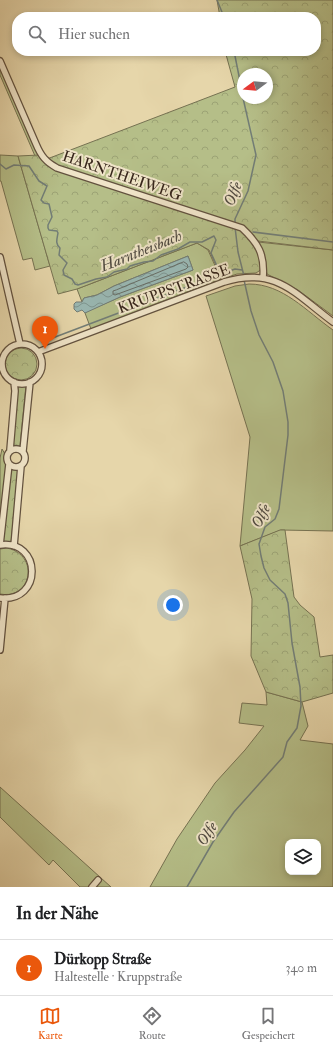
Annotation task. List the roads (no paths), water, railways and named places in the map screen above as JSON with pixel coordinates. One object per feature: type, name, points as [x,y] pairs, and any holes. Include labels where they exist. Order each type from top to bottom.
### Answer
[{"type":"street","name":"HARNTHEIWEG","points":[[0,61],[41,155],[47,162],[57,168],[242,228],[257,244],[263,257],[262,278]]},
{"type":"street","points":[[0,257],[20,344]]},
{"type":"street","name":"KRUPPSTRASSE","points":[[39,354],[139,313],[237,278],[262,278],[280,284],[296,292],[333,322]]},
{"type":"street","points":[[20,344],[27,344],[33,347],[39,354],[42,366],[40,373],[30,382],[22,384],[9,380],[1,370],[2,356],[10,347],[20,344]]},
{"type":"street","points":[[0,650],[2,598],[15,597],[24,591],[30,583],[32,573],[29,558],[23,550],[14,546],[0,545],[9,464],[7,461],[7,455],[10,450],[15,391],[14,382]]},
{"type":"street","points":[[14,546],[21,466],[25,460],[23,451],[30,382]]},
{"type":"street","points":[[10,450],[17,448],[23,451]]},
{"type":"street","points":[[9,464],[15,467],[21,466]]},
{"type":"street","points":[[92,887],[98,880]]},
{"type":"water","points":[[188,256],[193,270],[120,297],[85,313],[82,310],[77,312],[74,309],[74,304],[76,302],[82,302],[84,298],[97,295],[114,286]]},
{"type":"waterway","name":"Olfe","points":[[217,0],[222,12]]},
{"type":"waterway","name":"Olfe","points":[[235,56],[237,68]]},
{"type":"waterway","name":"Olfe","points":[[235,223],[235,219],[248,191],[256,155],[244,104]]},
{"type":"waterway","name":"Harntheisbach","points":[[0,164],[6,169],[14,165],[29,166],[39,181],[47,186],[41,200],[44,203],[49,204],[52,217],[48,228],[49,230],[57,231],[58,233],[57,245],[60,248],[59,255],[67,263],[63,270],[64,275],[72,279],[75,284],[78,285],[107,277],[114,272],[127,269],[130,266],[153,261],[161,255],[178,249],[190,242],[202,242],[214,236],[216,240],[211,253],[217,266],[224,273],[235,269],[242,270]]},
{"type":"waterway","name":"Olfe","points":[[235,227],[238,252],[244,276]]},
{"type":"waterway","points":[[253,232],[333,242]]},
{"type":"waterway","points":[[42,342],[224,273]]},
{"type":"waterway","name":"Olfe","points":[[187,887],[213,842],[234,812],[283,757],[287,742],[297,728],[301,706],[300,687],[292,643],[288,603],[285,594],[270,580],[264,568],[259,544],[265,527],[275,519],[279,509],[288,435],[288,422],[283,391],[273,362],[259,335],[251,311],[244,280]]},
{"type":"place","name":"Dürkopp Straße","points":[[45,349]]}]
